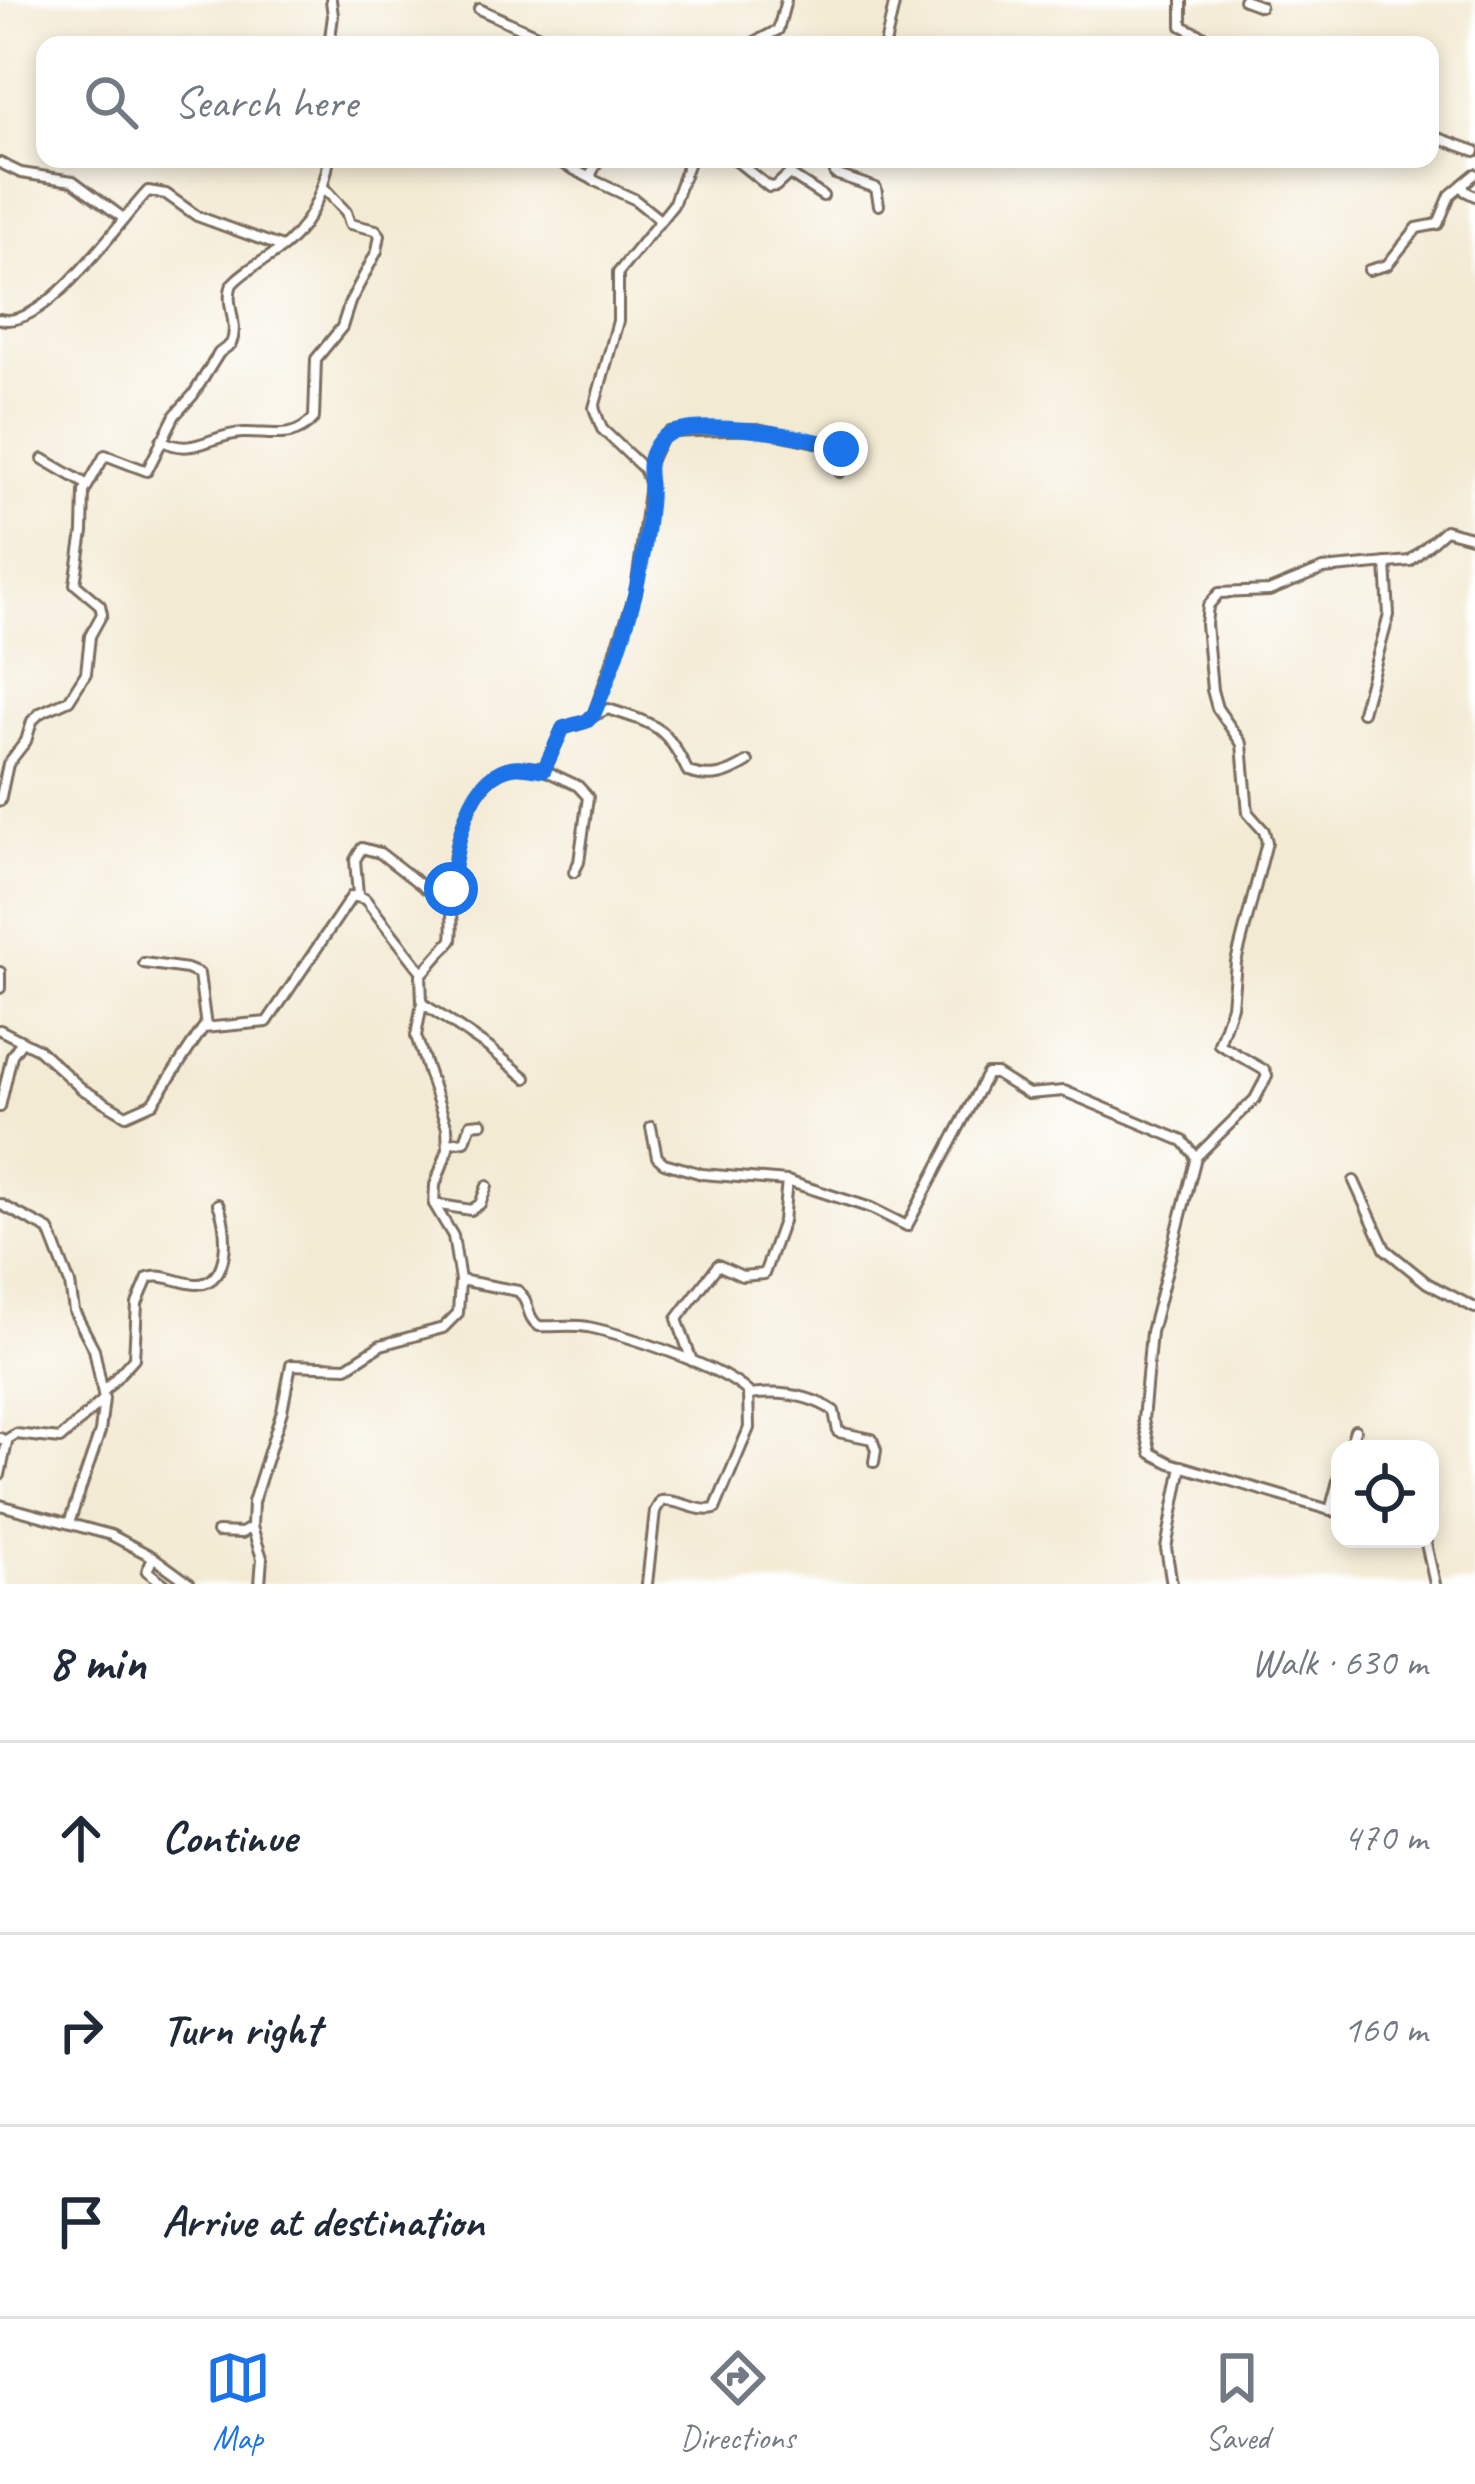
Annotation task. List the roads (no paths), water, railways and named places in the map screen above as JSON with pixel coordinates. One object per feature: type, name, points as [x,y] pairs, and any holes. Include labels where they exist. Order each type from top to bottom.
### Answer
[{"type":"street","points":[[330,36],[331,0]]},
{"type":"street","points":[[768,36],[778,31],[786,0]]},
{"type":"street","points":[[887,36],[895,0]]},
{"type":"street","points":[[1182,0],[1182,26],[1203,36]]},
{"type":"street","points":[[1244,0],[1260,6]]},
{"type":"street","points":[[479,9],[539,36]]},
{"type":"street","points":[[1439,138],[1475,151]]},
{"type":"street","points":[[0,163],[21,173],[73,182],[123,218]]},
{"type":"street","points":[[0,801],[8,764],[26,741],[32,722],[40,713],[69,700],[86,673],[90,636],[102,614],[100,605],[76,584],[86,484],[105,455],[145,472],[219,353],[231,344],[235,328],[229,306],[232,284],[302,228],[327,168]]},
{"type":"street","points":[[572,168],[634,199],[660,220]]},
{"type":"street","points":[[592,178],[595,168]]},
{"type":"street","points":[[645,471],[604,433],[593,403],[618,321],[618,273],[676,201],[687,168]]},
{"type":"street","points":[[745,168],[769,187],[789,174],[823,196]]},
{"type":"street","points":[[835,168],[835,174],[876,188],[879,205]]},
{"type":"street","points":[[1369,270],[1387,265],[1417,228],[1438,224],[1450,196],[1475,174]]},
{"type":"street","points":[[1463,184],[1475,196]]},
{"type":"street","points":[[161,440],[193,448],[235,434],[290,434],[314,418],[316,359],[342,327],[380,235],[350,223],[323,187]]},
{"type":"street","points":[[0,319],[15,322],[32,312],[98,257],[123,218],[154,190],[188,212],[284,247]]},
{"type":"street","points":[[592,716],[635,592],[650,504],[645,471],[658,442],[669,432],[748,429],[838,447],[844,455],[841,472]]},
{"type":"street","points":[[43,459],[86,484]]},
{"type":"street","points":[[1331,1511],[1150,1453],[1143,1420],[1151,1332],[1196,1157],[1255,1100],[1267,1079],[1264,1070],[1219,1044],[1232,1006],[1236,962],[1267,842],[1248,813],[1242,744],[1215,704],[1208,662],[1208,606],[1219,593],[1269,591],[1323,569],[1417,557],[1445,530],[1475,538]]},
{"type":"street","points":[[1362,712],[1389,614],[1386,563]]},
{"type":"street","points":[[544,770],[563,728],[608,709],[666,732],[692,773],[722,776],[748,762]]},
{"type":"street","points":[[422,972],[451,944],[452,886],[465,818],[488,779],[512,767],[544,770],[578,786],[588,797],[574,872]]},
{"type":"street","points":[[260,1584],[262,1558],[252,1527],[254,1492],[282,1412],[291,1365],[347,1366],[381,1345],[443,1328],[458,1313],[460,1280],[452,1231],[434,1204],[448,1143],[434,1085],[417,1042],[422,972],[358,895],[355,860],[362,848],[380,853],[424,888],[452,886]]},
{"type":"street","points":[[0,1030],[47,1055],[82,1089],[126,1115],[153,1103],[197,1032],[206,1027],[267,1022],[344,904],[358,895]]},
{"type":"street","points":[[144,963],[199,974],[206,1027]]},
{"type":"street","points":[[0,972],[0,988]]},
{"type":"street","points":[[422,1003],[526,1078]]},
{"type":"street","points":[[0,1107],[14,1049],[22,1041]]},
{"type":"street","points":[[651,1127],[657,1157],[664,1162],[702,1174],[788,1181],[871,1208],[907,1226],[984,1077],[992,1073],[1028,1094],[1064,1091],[1183,1141],[1196,1157]]},
{"type":"street","points":[[448,1143],[465,1141],[471,1124],[482,1124]]},
{"type":"street","points":[[693,1362],[677,1319],[718,1264],[742,1276],[764,1274],[783,1221],[788,1181]]},
{"type":"street","points":[[1354,1181],[1385,1249],[1426,1283],[1475,1308]]},
{"type":"street","points":[[434,1204],[471,1210],[480,1204],[487,1186]]},
{"type":"street","points":[[0,1204],[43,1224],[53,1237],[74,1311],[94,1349],[104,1395],[100,1432],[69,1522]]},
{"type":"street","points":[[0,1475],[3,1439],[12,1434],[61,1439],[134,1358],[137,1304],[148,1278],[164,1276],[195,1284],[215,1276],[228,1227],[218,1204]]},
{"type":"street","points":[[460,1280],[518,1291],[539,1326],[585,1326],[730,1377],[749,1395],[816,1399],[835,1411],[838,1432],[872,1439],[874,1462]]},
{"type":"street","points":[[647,1584],[655,1511],[669,1500],[703,1510],[715,1508],[747,1435],[749,1395]]},
{"type":"street","points":[[1352,1440],[1355,1430]]},
{"type":"street","points":[[1172,1584],[1166,1548],[1182,1466]]},
{"type":"street","points":[[0,1505],[111,1535],[190,1584]]},
{"type":"street","points":[[217,1532],[242,1533],[252,1527]]},
{"type":"street","points":[[1427,1548],[1435,1584]]},
{"type":"street","points":[[153,1557],[148,1571],[164,1584]]}]
